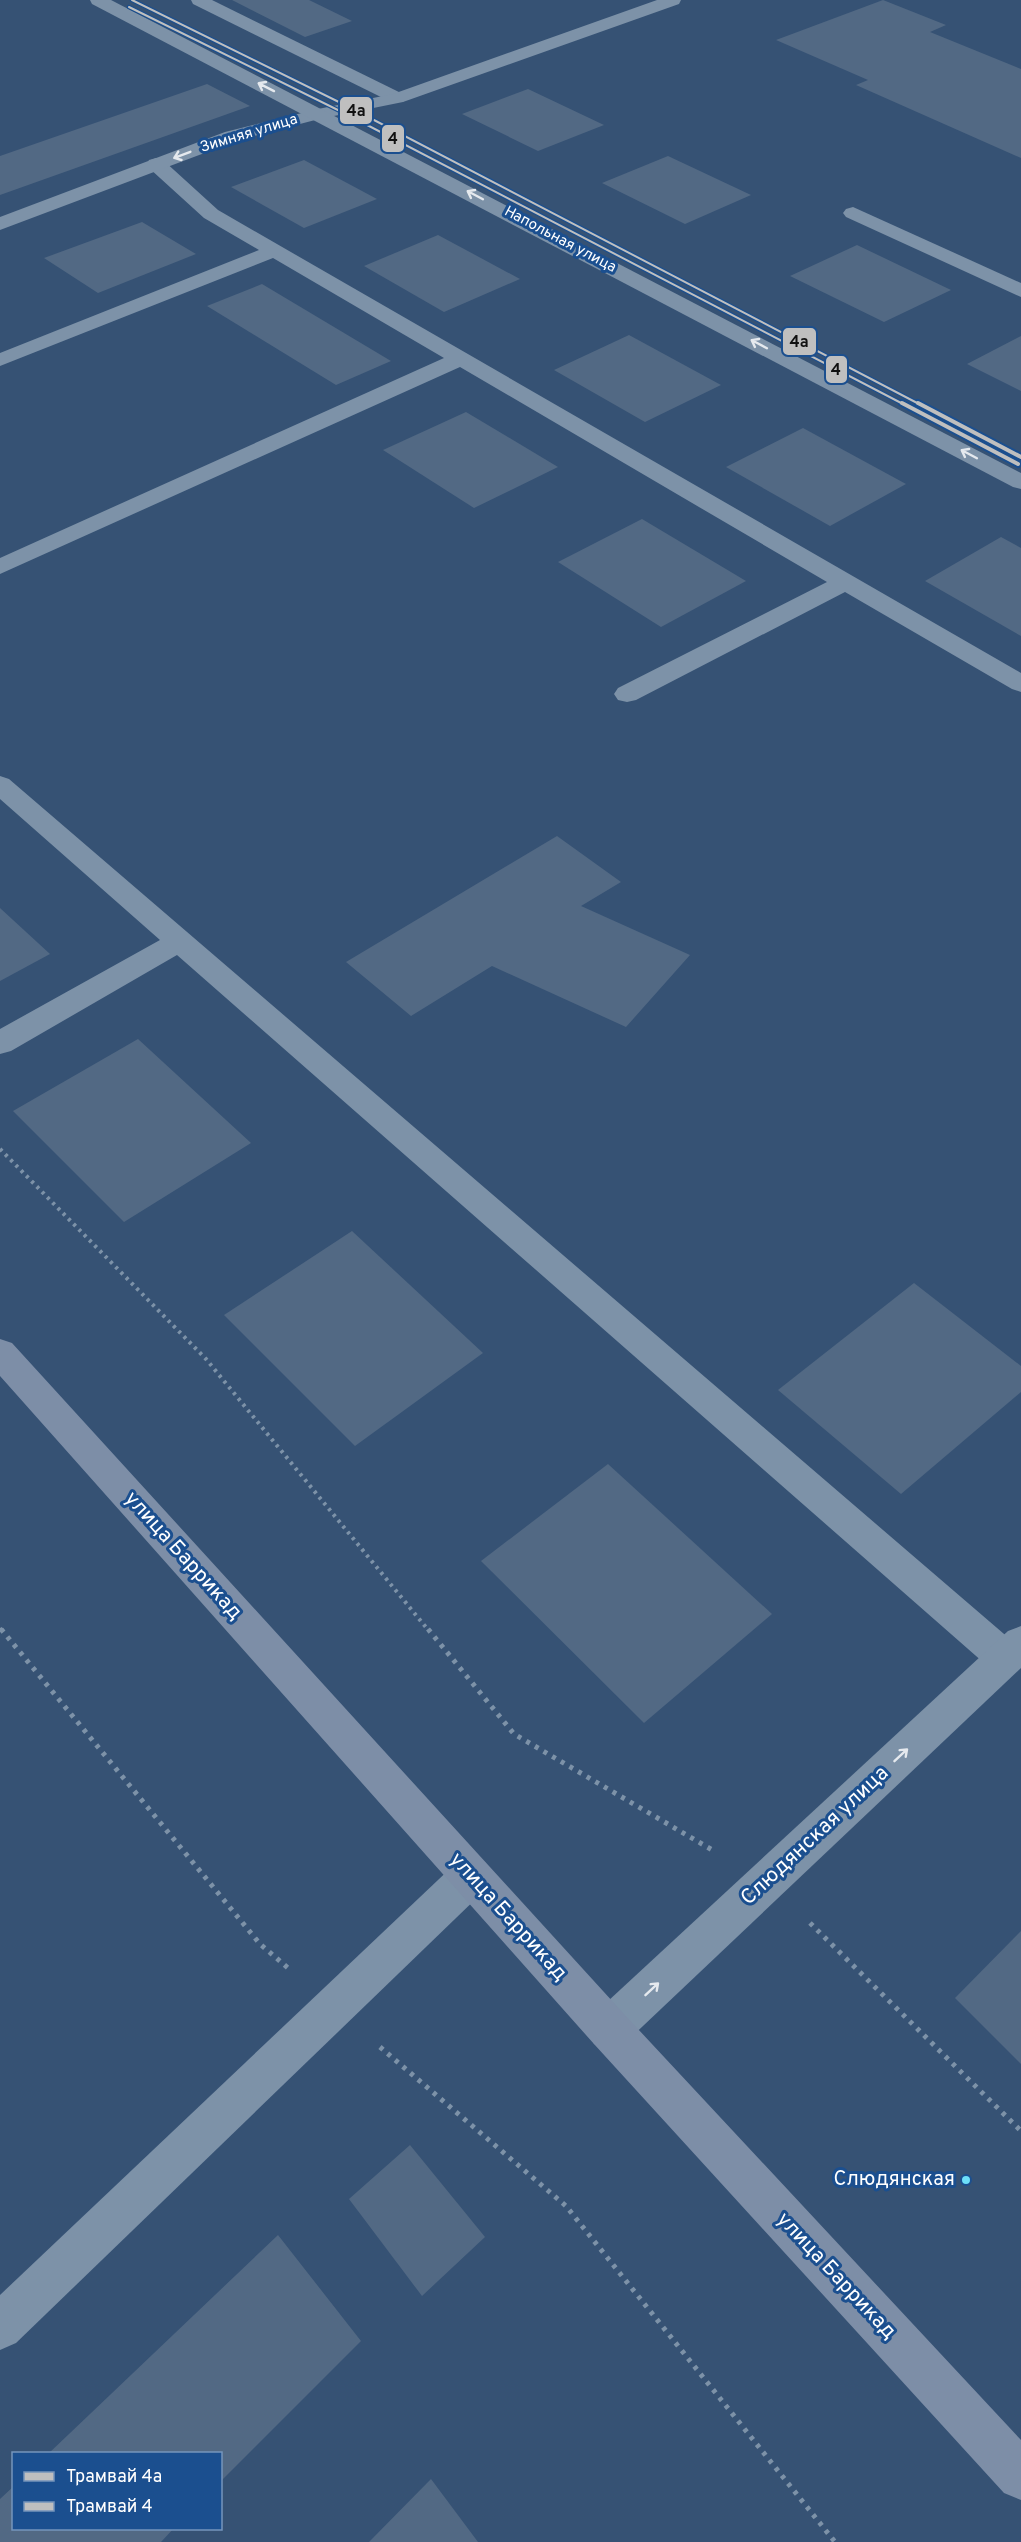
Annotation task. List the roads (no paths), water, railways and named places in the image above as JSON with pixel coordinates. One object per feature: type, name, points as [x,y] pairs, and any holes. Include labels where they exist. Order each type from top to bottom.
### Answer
[{"type":"main road","name":"улица Баррикад","points":[[0,1353],[609,2029],[1021,2476]]},
{"type":"street","name":"Напольная улица","points":[[98,0],[1021,482]]},
{"type":"street","points":[[199,0],[397,98]]},
{"type":"street","name":"Зимняя улица","points":[[0,224],[232,136],[318,114],[397,98],[673,0]]},
{"type":"street","points":[[156,164],[211,214],[1021,684]]},
{"type":"street","points":[[853,213],[1021,291]]},
{"type":"street","points":[[0,360],[274,251]]},
{"type":"street","points":[[0,567],[460,359]]},
{"type":"street","points":[[627,694],[845,582]]},
{"type":"street","points":[[0,785],[1013,1650]]},
{"type":"street","points":[[0,1044],[180,941]]},
{"type":"street","name":"Слюдянская улица","points":[[609,2029],[1013,1650]]},
{"type":"street","points":[[0,2327],[471,1876]]},
{"type":"tram line","name":"4a","points":[[132,0],[349,107],[1021,457]]},
{"type":"tram line","name":"4","points":[[129,7],[346,114],[1018,464]]},
{"type":"place","name":"Слюдянская","points":[[966,2180]]}]
